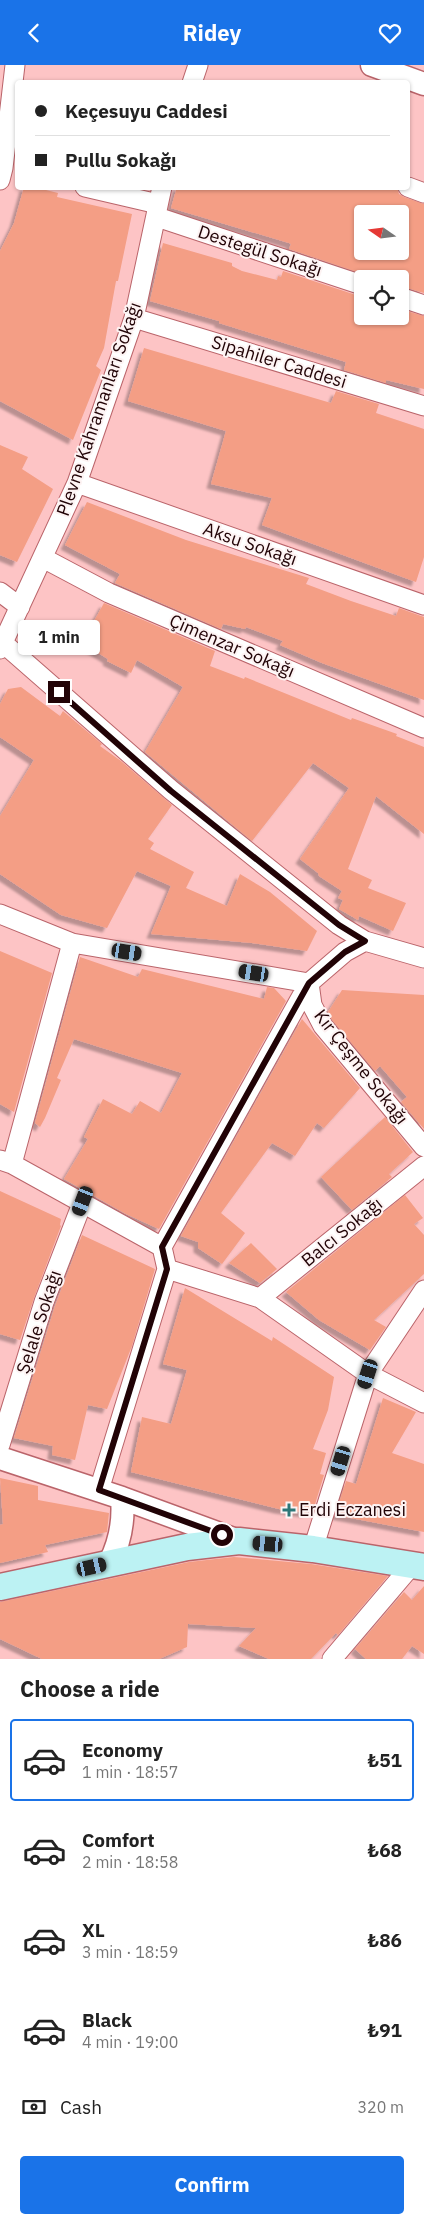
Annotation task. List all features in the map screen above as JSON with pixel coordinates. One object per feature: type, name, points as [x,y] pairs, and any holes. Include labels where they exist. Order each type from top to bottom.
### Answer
[{"type":"main road","points":[[0,1587],[186,1547],[239,1541],[313,1549],[418,1566]]},
{"type":"street","points":[[5,172],[15,65]]},
{"type":"street","points":[[193,80],[198,65]]},
{"type":"street","points":[[372,65],[424,84]]},
{"type":"street","points":[[410,188],[424,193]]},
{"type":"street","name":"Destegül Sokağı","points":[[99,190],[159,203],[354,282]]},
{"type":"street","name":"Plevne Kahramanları Sokağı","points":[[1,646],[44,558],[77,483],[134,318],[159,203]]},
{"type":"street","points":[[409,300],[424,305]]},
{"type":"street","name":"Sipahiler Caddesi","points":[[134,318],[424,406]]},
{"type":"street","name":"Aksu Sokağı","points":[[77,483],[424,605]]},
{"type":"street","name":"Çimenzar Sokağı","points":[[44,558],[109,593],[424,728]]},
{"type":"street","points":[[0,592],[20,607]]},
{"type":"street","points":[[1,646],[171,791],[339,925],[365,941],[424,958]]},
{"type":"street","points":[[0,914],[72,943],[309,983]]},
{"type":"street","points":[[99,1490],[167,1269],[162,1247],[309,983],[345,952],[365,941]]},
{"type":"street","points":[[72,943],[6,1162],[83,1201],[162,1247]]},
{"type":"street","name":"Kır Çeşme Sokağı","points":[[309,983],[312,1005],[324,1026],[424,1147]]},
{"type":"street","name":"Balcı Sokağı","points":[[260,1298],[424,1166]]},
{"type":"street","name":"Şelale Sokağı","points":[[0,1445],[44,1303],[83,1201]]},
{"type":"street","points":[[167,1269],[260,1298],[368,1374],[424,1403]]},
{"type":"street","points":[[313,1549],[368,1374],[424,1291]]},
{"type":"street","points":[[0,1458],[99,1490],[239,1541]]},
{"type":"street","points":[[110,1562],[120,1537],[123,1511],[122,1498]]},
{"type":"street","points":[[332,1659],[418,1566]]},
{"type":"building","points":[[23,190],[46,190],[58,193],[57,197],[132,214],[118,281],[116,281],[104,348],[96,366],[101,370],[73,440],[0,401],[0,251],[14,223]]},
{"type":"building","points":[[176,190],[398,190],[399,194],[404,197],[424,204],[424,293],[409,289],[409,270],[354,271],[289,249],[291,244],[171,208]]},
{"type":"building","points":[[163,243],[232,263],[232,266],[242,271],[277,280],[278,276],[281,277],[283,271],[354,294],[354,325],[409,325],[409,312],[424,316],[424,389],[386,380],[386,383],[344,370],[346,362],[150,301]]},
{"type":"building","points":[[144,348],[331,403],[336,391],[379,404],[376,413],[424,429],[424,557],[416,582],[262,525],[272,498],[211,484],[226,431],[128,401]]},
{"type":"building","points":[[0,445],[28,457],[22,469],[53,489],[17,562],[0,555]]},
{"type":"building","points":[[87,502],[186,540],[309,578],[306,584],[351,601],[396,616],[399,608],[424,617],[424,700],[322,663],[280,645],[283,641],[246,627],[245,629],[223,624],[221,629],[115,583],[120,574],[65,545]]},
{"type":"building","points":[[104,603],[215,651],[210,666],[244,679],[245,677],[351,720],[352,718],[397,734],[396,736],[424,747],[424,834],[376,796],[348,869],[372,880],[368,888],[406,903],[393,931],[359,916],[358,920],[339,909],[343,900],[338,898],[342,891],[319,876],[318,873],[300,859],[349,788],[313,763],[252,841],[145,752],[183,687],[137,660],[131,673],[107,661],[108,659],[85,645],[92,634],[88,632]]},
{"type":"building","points":[[21,687],[60,716],[63,711],[102,744],[100,746],[121,761],[172,805],[148,839],[154,843],[150,849],[194,872],[186,888],[227,906],[240,874],[270,892],[317,931],[307,951],[252,943],[151,934],[171,886],[137,871],[107,928],[61,915],[0,874],[0,816],[34,760],[0,737],[0,704],[8,689]]},
{"type":"building","points":[[0,951],[52,973],[14,1112],[0,1104]]},
{"type":"building","points":[[80,957],[138,977],[142,969],[264,999],[267,987],[274,988],[286,1001],[159,1229],[126,1214],[64,1179],[88,1139],[84,1137],[103,1099],[132,1114],[140,1101],[161,1113],[182,1073],[74,1039],[57,1078],[61,1080],[45,1118],[40,1127],[35,1123]]},
{"type":"building","points":[[342,990],[424,995],[424,1129],[401,1102],[407,1097],[380,1066],[375,1071],[332,1020],[328,1012]]},
{"type":"building","points":[[302,1019],[360,1088],[324,1128],[317,1123],[295,1156],[272,1143],[221,1213],[245,1233],[222,1264],[198,1248],[198,1242],[181,1236]]},
{"type":"building","points":[[385,1117],[413,1152],[389,1174],[392,1177],[352,1210],[321,1177]]},
{"type":"building","points":[[0,1191],[61,1219],[61,1226],[20,1340],[0,1334]]},
{"type":"building","points":[[405,1195],[423,1218],[414,1224],[424,1235],[424,1274],[374,1320],[386,1327],[370,1350],[319,1320],[286,1292]]},
{"type":"building","points":[[82,1235],[155,1269],[132,1346],[107,1409],[88,1405],[75,1460],[52,1455],[53,1446],[14,1438],[55,1306]]},
{"type":"building","points":[[251,1243],[277,1269],[260,1283],[229,1263]]},
{"type":"building","points":[[185,1288],[272,1341],[273,1337],[334,1377],[328,1410],[313,1449],[326,1453],[320,1474],[324,1475],[313,1511],[308,1509],[307,1513],[279,1509],[131,1472],[142,1417],[171,1424],[187,1370],[163,1364]]},
{"type":"building","points":[[383,1398],[416,1412],[392,1453],[424,1464],[424,1532],[335,1515],[346,1481],[356,1484]]},
{"type":"building","points":[[0,1478],[38,1486],[38,1500],[109,1513],[107,1532],[45,1545],[48,1552],[0,1563],[0,1525],[3,1524]]},
{"type":"building","points":[[234,1557],[311,1564],[388,1576],[338,1635],[336,1633],[311,1659],[269,1659],[239,1646],[256,1628],[188,1624],[187,1647],[159,1659],[42,1659],[0,1639],[0,1602],[189,1562]]},
{"type":"building","points":[[424,1586],[424,1654],[412,1646],[402,1659],[366,1659],[355,1649],[404,1592],[412,1600]]},
{"type":"place","name":"Erdi Eczanesi","points":[[289,1510]]},
{"type":"route","points":[[59,692],[171,791],[339,925],[365,941],[345,952],[309,983],[162,1247],[167,1269],[99,1490],[222,1535]]}]
